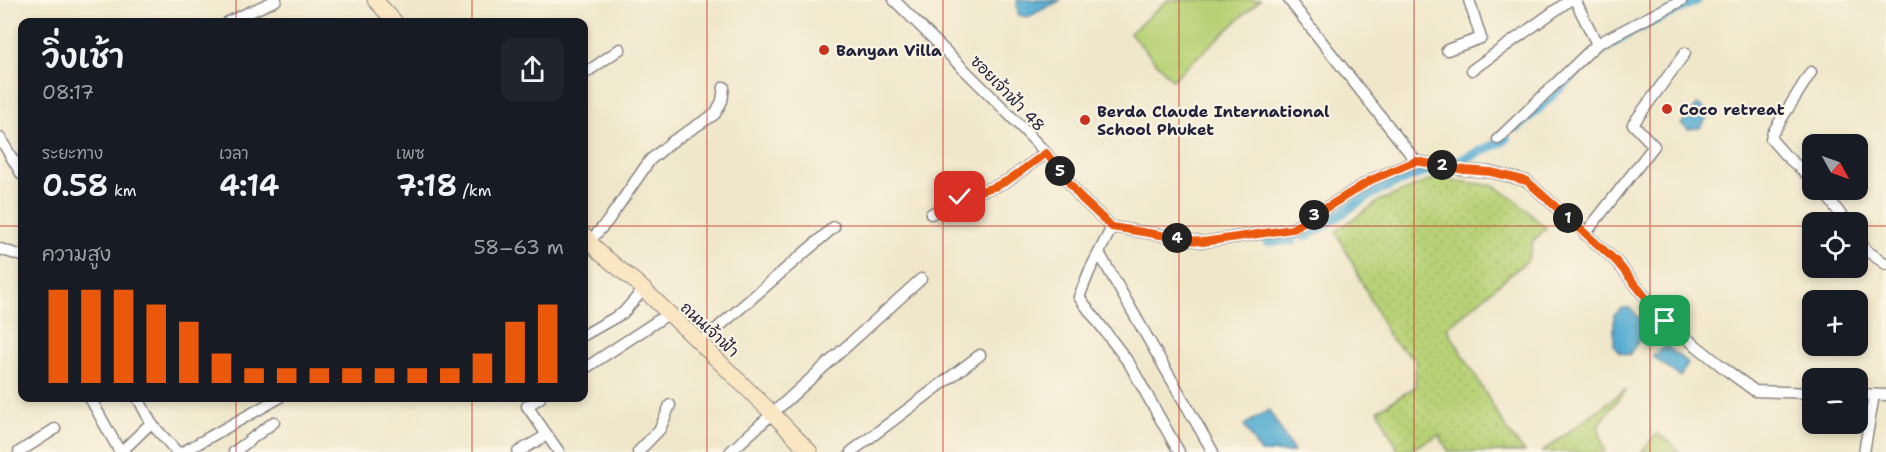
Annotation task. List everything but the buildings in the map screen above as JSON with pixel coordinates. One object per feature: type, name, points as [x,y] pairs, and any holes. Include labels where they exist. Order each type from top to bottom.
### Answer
[{"type":"main road","points":[[375,0],[391,18]]},
{"type":"main road","name":"ถนนเจ้าฟ้า","points":[[588,241],[700,343],[810,452]]},
{"type":"street","points":[[237,18],[276,0]]},
{"type":"street","name":"ซอยเจ้าฟ้า 48","points":[[894,0],[1046,153],[1081,198],[1112,227]]},
{"type":"street","points":[[1289,0],[1416,161]]},
{"type":"street","points":[[1447,50],[1481,38],[1469,0]]},
{"type":"street","points":[[1472,70],[1570,0]]},
{"type":"street","points":[[1575,0],[1597,44]]},
{"type":"street","points":[[1498,140],[1597,44],[1682,0]]},
{"type":"street","points":[[588,71],[620,49]]},
{"type":"street","points":[[1585,234],[1654,146],[1633,124],[1685,53]]},
{"type":"street","points":[[1802,170],[1771,139],[1811,72]]},
{"type":"street","points":[[588,237],[607,222],[650,160],[673,141],[715,114],[722,101],[724,87]]},
{"type":"street","points":[[0,138],[18,168]]},
{"type":"street","points":[[931,214],[960,197],[1007,181],[1046,153]]},
{"type":"street","points":[[1179,452],[1129,363],[1079,297],[1112,227],[1203,242],[1292,229],[1371,180],[1416,161],[1491,172],[1527,181],[1616,261],[1665,321],[1755,391],[1802,393]]},
{"type":"street","points":[[700,343],[834,227]]},
{"type":"street","points":[[0,249],[18,255]]},
{"type":"street","points":[[1868,252],[1886,264]]},
{"type":"street","points":[[1099,253],[1213,452]]},
{"type":"street","points":[[730,452],[921,279]]},
{"type":"street","points":[[588,333],[622,313],[643,290]]},
{"type":"street","points":[[588,366],[668,314]]},
{"type":"street","points":[[851,452],[980,355]]},
{"type":"street","points":[[1864,452],[1880,395]]},
{"type":"street","points":[[92,402],[121,452],[151,423]]},
{"type":"street","points":[[140,402],[151,423],[177,452]]},
{"type":"street","points":[[183,452],[272,402]]},
{"type":"street","points":[[534,402],[527,406],[559,452]]},
{"type":"street","points":[[638,452],[660,429],[670,405]]},
{"type":"street","points":[[234,452],[274,422]]},
{"type":"street","points":[[21,451],[55,429]]},
{"type":"street","points":[[518,452],[547,435]]},
{"type":"green space","points":[[1168,0],[1260,0],[1172,80],[1130,33]]},
{"type":"green space","points":[[1435,178],[1495,186],[1515,200],[1546,228],[1533,241],[1528,260],[1447,328],[1509,433],[1525,452],[1449,452],[1439,435],[1405,452],[1399,452],[1378,410],[1415,387],[1415,359],[1391,340],[1336,231],[1379,201]]},
{"type":"green space","points":[[1626,389],[1598,426],[1605,452],[1542,452]]},
{"type":"green space","points":[[1657,433],[1681,452],[1641,452]]},
{"type":"water","points":[[1017,0],[1061,0],[1028,17],[1018,15]]},
{"type":"water","points":[[1698,104],[1710,113],[1700,128],[1688,129],[1681,124]]},
{"type":"water","points":[[1622,308],[1630,308],[1648,328],[1629,355],[1619,352],[1614,345],[1614,315]]},
{"type":"water","points":[[1666,346],[1688,363],[1680,377],[1652,356]]},
{"type":"water","points":[[1269,410],[1294,452],[1260,452],[1244,425]]},
{"type":"waterway","points":[[1518,127],[1597,53],[1630,32],[1697,0]]},
{"type":"waterway","points":[[1457,162],[1506,138]]},
{"type":"waterway","points":[[1304,236],[1380,189],[1436,168]]},
{"type":"waterway","points":[[1267,241],[1293,240]]},
{"type":"place","name":"Banyan Villa","points":[[824,50]]},
{"type":"place","name":"Coco retreat","points":[[1667,109]]},
{"type":"place","name":"Berda Claude International School Phuket","points":[[1085,120]]},
{"type":"route","points":[[960,197],[1007,181],[1046,153],[1081,198],[1112,227],[1203,242],[1292,229],[1371,180],[1416,161],[1491,172],[1527,181],[1616,261],[1665,321]]}]
